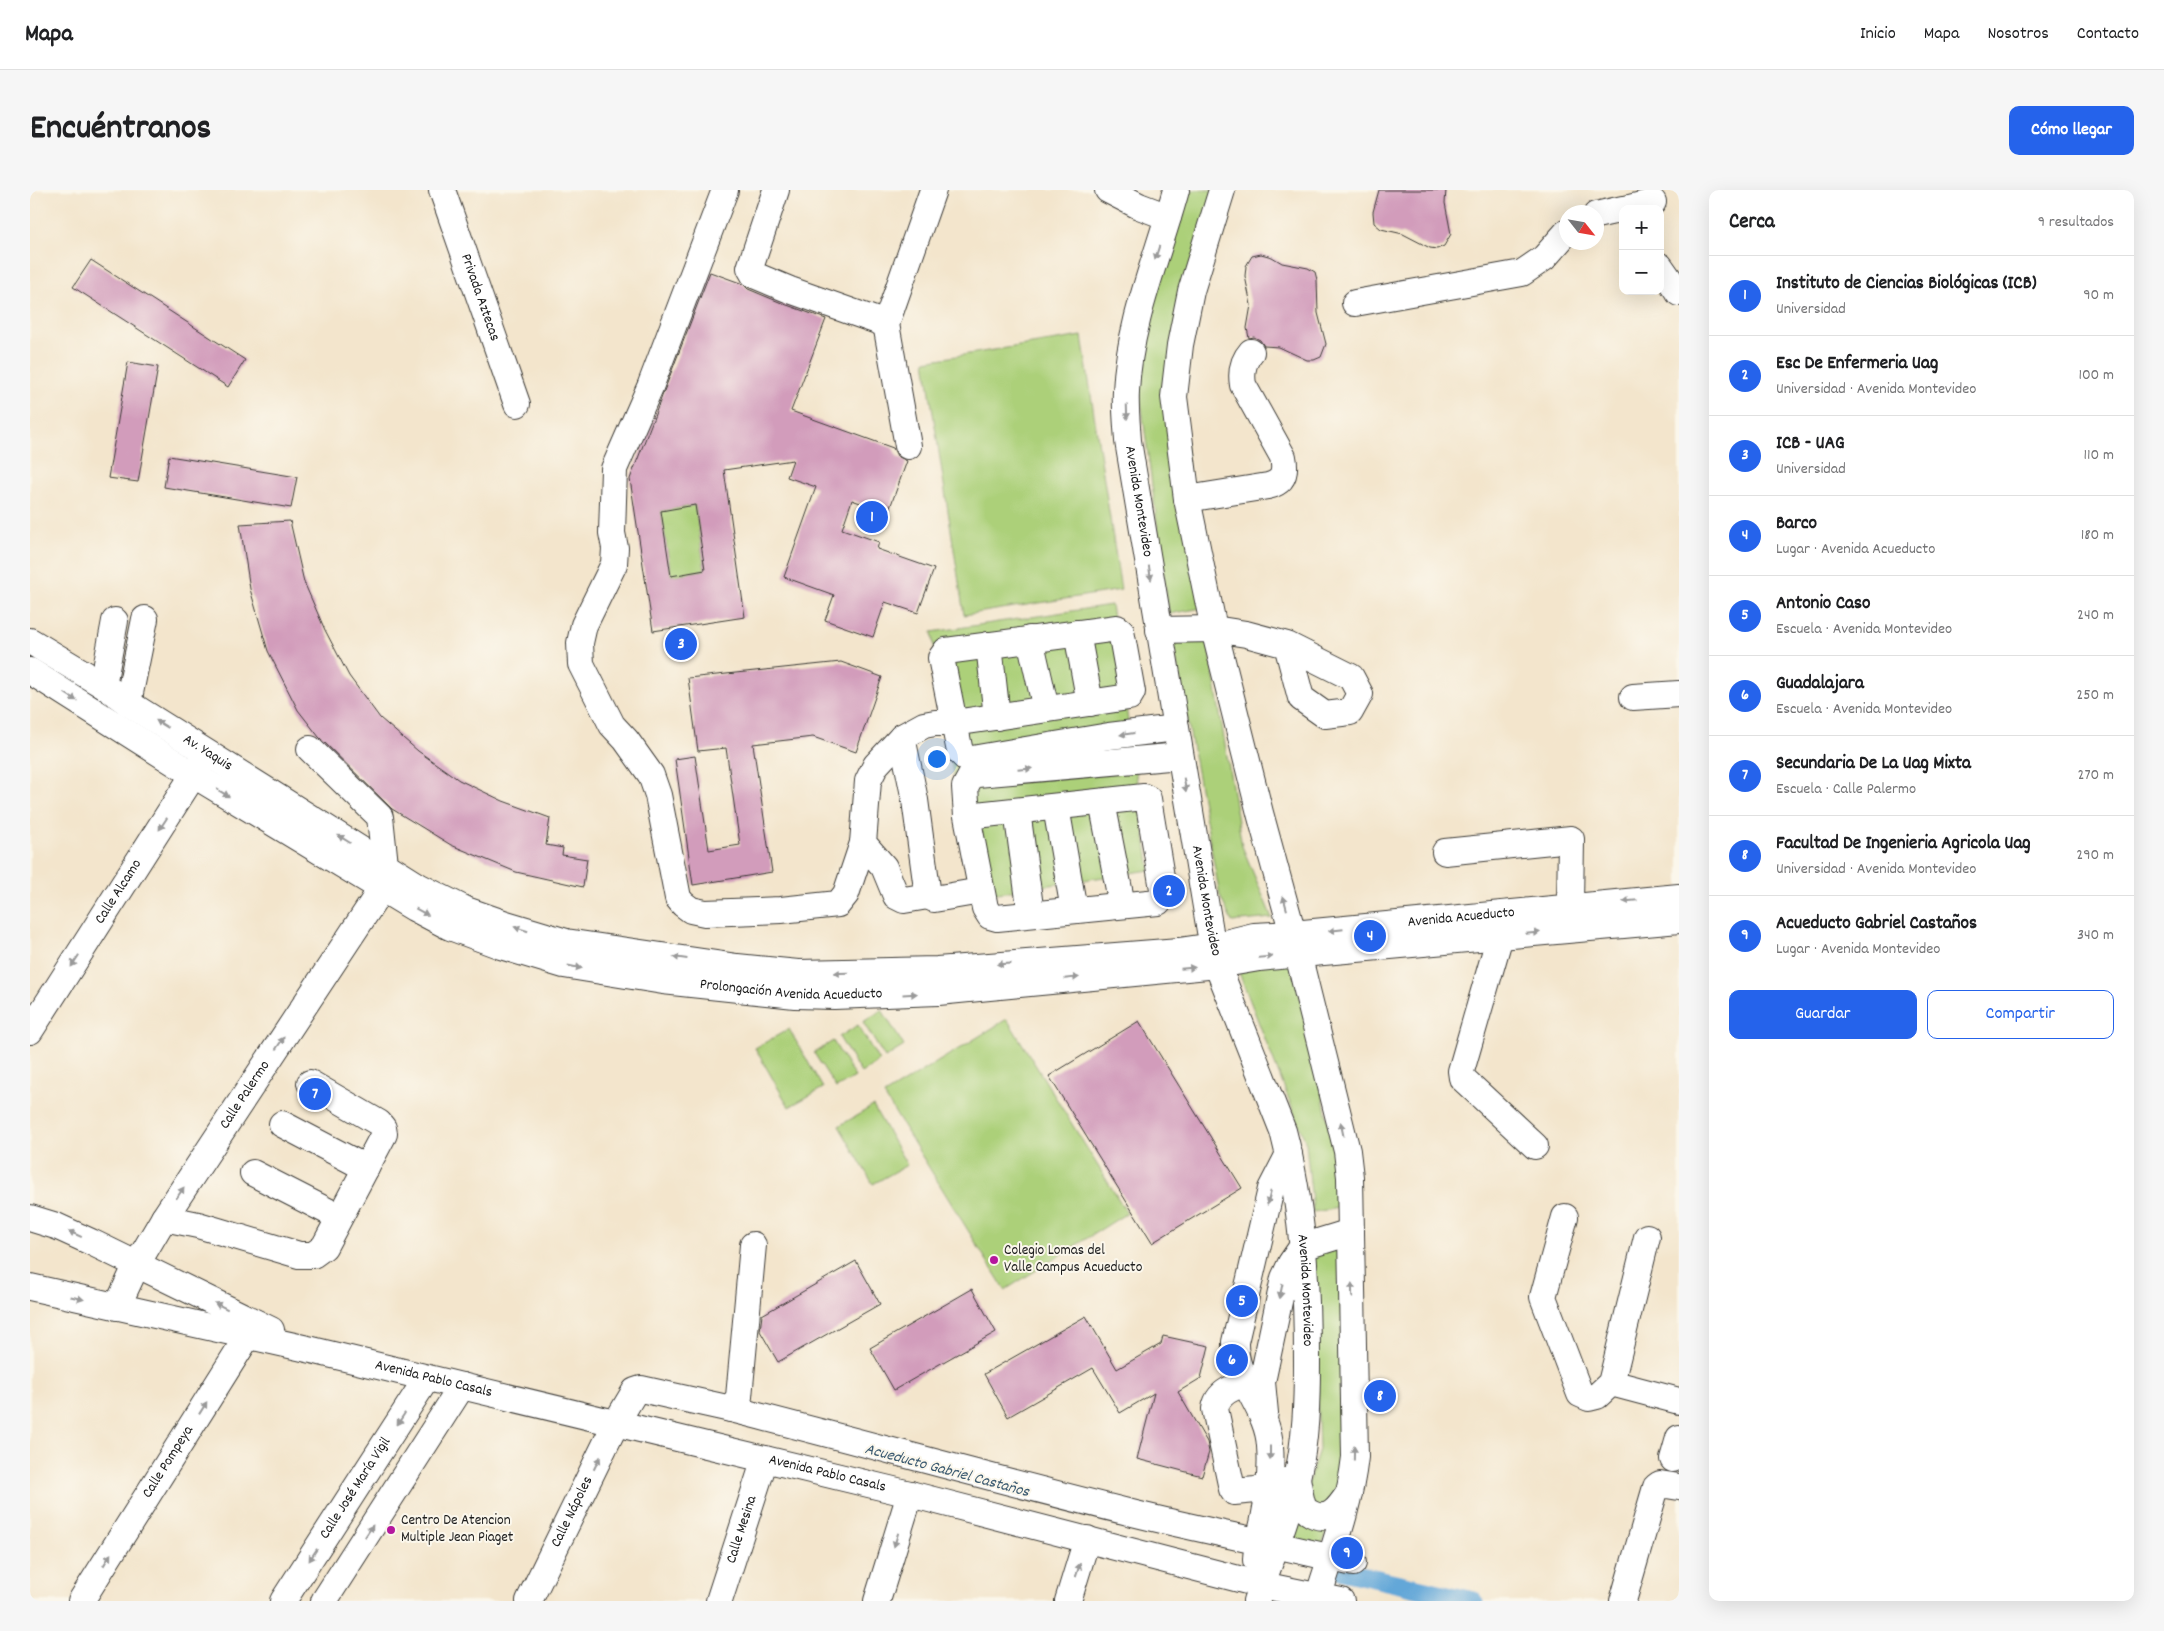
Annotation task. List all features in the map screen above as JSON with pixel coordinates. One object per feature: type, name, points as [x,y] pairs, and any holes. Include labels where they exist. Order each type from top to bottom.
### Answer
[{"type":"street","name":"Privada Aztecas","points":[[442,190],[517,404]]},
{"type":"street","points":[[725,190],[650,387],[614,469],[612,523],[616,548],[614,564],[584,625],[580,643],[581,664],[612,725],[626,740],[651,775],[658,795],[678,898],[691,910],[706,913],[781,910],[838,904],[846,894],[863,843],[868,781],[876,765],[902,737],[924,725],[954,723],[997,717],[1131,695],[1121,631],[1117,628],[1077,633],[948,650],[943,654],[941,658],[954,723],[960,752],[974,767]]},
{"type":"street","points":[[776,190],[750,268],[754,275],[790,290],[886,324]]},
{"type":"street","points":[[908,446],[886,324],[933,190]]},
{"type":"street","points":[[1108,190],[1131,203],[1168,217]]},
{"type":"street","name":"Avenida Montevideo","points":[[1176,190],[1148,280],[1134,334],[1126,391],[1128,441],[1180,756],[1216,956],[1283,1130],[1289,1154],[1302,1247],[1307,1318],[1305,1439],[1297,1478],[1268,1544]]},
{"type":"street","points":[[1214,192],[1180,345],[1174,397],[1187,499],[1214,629],[1260,813],[1296,944],[1345,1142],[1350,1177],[1355,1457],[1343,1561],[1325,1599]]},
{"type":"street","points":[[1637,205],[1653,200]]},
{"type":"street","points":[[1604,213],[1619,210]]},
{"type":"street","points":[[1355,303],[1522,273],[1544,258],[1559,241]]},
{"type":"street","points":[[1664,272],[1679,293]]},
{"type":"street","points":[[1187,499],[1268,486],[1277,484],[1282,478],[1285,468],[1283,457],[1243,385],[1241,373],[1246,357],[1251,352]]},
{"type":"street","points":[[128,703],[145,619]]},
{"type":"street","points":[[104,685],[116,621]]},
{"type":"street","points":[[1159,630],[1214,629],[1246,634],[1287,645]]},
{"type":"street","points":[[1077,633],[1090,703]]},
{"type":"street","points":[[1030,640],[1046,709]]},
{"type":"street","points":[[989,645],[997,717]]},
{"type":"street","name":"Av. Yaquis","points":[[32,648],[104,685],[128,703],[208,753],[382,877]]},
{"type":"street","name":"Av. Yaquis","points":[[30,671],[194,775],[382,877]]},
{"type":"street","points":[[1633,697],[1679,694]]},
{"type":"street","points":[[974,767],[1109,736],[1176,728]]},
{"type":"street","points":[[902,737],[915,800],[928,896]]},
{"type":"street","points":[[310,749],[380,818],[382,877]]},
{"type":"street","name":"Calle Alcamo","points":[[30,1030],[208,753]]},
{"type":"street","points":[[974,767],[1180,756]]},
{"type":"street","points":[[967,816],[1144,797],[1148,799],[1164,895],[1158,902],[997,918],[990,916],[984,908],[967,816],[965,787],[974,767]]},
{"type":"street","points":[[1102,802],[1122,905]]},
{"type":"street","points":[[1056,807],[1074,910]]},
{"type":"street","points":[[1017,810],[1031,914]]},
{"type":"street","points":[[1445,852],[1571,839],[1570,906]]},
{"type":"street","points":[[863,843],[884,867],[896,896],[904,900],[981,891]]},
{"type":"street","name":"Prolongación Avenida Acueducto","points":[[382,877],[450,927],[501,946],[564,965],[663,981],[797,984],[875,995],[938,992],[1216,956]]},
{"type":"street","name":"Calle Palermo","points":[[117,1307],[137,1264],[164,1218],[373,902],[382,877]]},
{"type":"street","name":"Avenida Acueducto","points":[[1216,956],[1251,959],[1296,944],[1448,930],[1570,906],[1679,896]]},
{"type":"street","name":"Avenida Acueducto","points":[[1448,930],[1500,936],[1679,920]]},
{"type":"street","points":[[1500,936],[1461,1071],[1465,1083],[1535,1146]]},
{"type":"street","points":[[164,1218],[198,1225],[299,1255],[313,1255],[324,1247],[384,1134],[383,1128],[379,1123],[310,1082]]},
{"type":"street","points":[[282,1124],[366,1168]]},
{"type":"street","points":[[1254,1382],[1238,1368],[1234,1355],[1235,1342],[1271,1189],[1289,1154]]},
{"type":"street","points":[[253,1173],[339,1217]]},
{"type":"street","points":[[1565,1217],[1543,1298],[1580,1394],[1588,1398],[1597,1396],[1611,1383],[1647,1237]]},
{"type":"street","name":"Avenida Pablo Casals","points":[[30,1218],[56,1226],[137,1264],[252,1330]]},
{"type":"street","points":[[1259,1593],[1256,1557],[1268,1544],[1270,1444],[1254,1382],[1284,1278],[1291,1263],[1302,1247],[1351,1232]]},
{"type":"street","points":[[753,1245],[739,1397],[732,1410],[1122,1511],[1343,1561]]},
{"type":"street","name":"Avenida Pablo Casals","points":[[34,1295],[252,1330],[312,1350],[910,1494],[1087,1539],[1259,1593],[1325,1599]]},
{"type":"street","name":"Calle Pompeya","points":[[81,1601],[252,1330]]},
{"type":"street","name":"Calle José María Vigil","points":[[284,1601],[427,1378]]},
{"type":"street","points":[[1254,1382],[1218,1398],[1215,1409],[1234,1492],[1256,1490],[1297,1478],[1303,1505],[1308,1512],[1317,1516],[1327,1516],[1336,1511],[1351,1489]]},
{"type":"street","points":[[1611,1383],[1679,1401]]},
{"type":"street","points":[[324,1601],[462,1386]]},
{"type":"street","name":"Calle Nápoles","points":[[529,1601],[616,1423],[635,1391],[640,1389],[732,1410]]},
{"type":"street","name":"Calle Mesina","points":[[719,1601],[765,1459]]},
{"type":"street","points":[[1623,1601],[1656,1487],[1660,1484],[1679,1487]]},
{"type":"street","points":[[877,1601],[910,1494]]},
{"type":"street","points":[[1068,1601],[1087,1539]]},
{"type":"green space","points":[[1187,190],[1216,190],[1175,336],[1202,608],[1169,614],[1139,386],[1149,317]]},
{"type":"green space","points":[[1082,336],[1121,590],[964,615],[925,361]]},
{"type":"green space","points":[[695,505],[705,570],[671,576],[661,511]]},
{"type":"green space","points":[[1111,605],[1150,870],[971,897],[932,632]]},
{"type":"green space","points":[[1172,636],[1207,636],[1242,846],[1272,918],[1232,922],[1220,896]]},
{"type":"green space","points":[[1290,961],[1310,1033],[1345,1207],[1313,1212],[1306,1143],[1236,965]]},
{"type":"green space","points":[[882,1010],[904,1046],[885,1058],[863,1022]]},
{"type":"green space","points":[[1007,1019],[1127,1213],[1005,1290],[884,1095]]},
{"type":"green space","points":[[858,1025],[879,1061],[861,1073],[839,1037]]},
{"type":"green space","points":[[789,1029],[823,1088],[789,1107],[755,1048]]},
{"type":"green space","points":[[833,1041],[855,1077],[836,1088],[814,1053]]},
{"type":"green space","points":[[873,1106],[907,1165],[873,1184],[839,1126]]},
{"type":"green space","points":[[1347,1238],[1351,1415],[1341,1473],[1320,1553],[1290,1542],[1319,1449],[1312,1249]]},
{"type":"building","points":[[1379,190],[1446,190],[1445,203],[1451,234],[1444,246],[1437,249],[1430,248],[1403,234],[1381,229],[1374,223],[1373,212]]},
{"type":"building","points":[[1261,254],[1272,257],[1282,263],[1308,268],[1315,272],[1318,313],[1326,344],[1321,357],[1307,360],[1279,347],[1264,346],[1260,340],[1254,337],[1249,338],[1247,328],[1251,305],[1245,276],[1246,266],[1252,256]]},
{"type":"building","points":[[91,260],[245,360],[228,387],[73,287]]},
{"type":"building","points":[[710,272],[743,284],[748,289],[784,304],[826,319],[791,411],[893,448],[897,456],[907,461],[888,513],[852,500],[842,529],[879,542],[877,549],[934,569],[918,613],[885,602],[873,637],[825,620],[834,595],[784,577],[816,487],[787,477],[793,460],[724,470],[745,617],[653,631],[630,479]],"holes":[[[695,505],[705,570],[671,576],[661,511]]]},
{"type":"building","points":[[128,362],[158,367],[138,482],[108,478]]},
{"type":"building","points":[[169,456],[297,477],[291,508],[164,487]]},
{"type":"building","points":[[290,521],[304,582],[325,630],[349,676],[380,718],[418,751],[459,780],[503,801],[550,818],[546,845],[563,848],[562,855],[587,859],[583,887],[516,872],[451,845],[392,809],[319,737],[298,710],[268,651],[250,589],[240,524]]},
{"type":"building","points":[[841,662],[882,677],[856,752],[813,737],[753,744],[772,872],[693,885],[675,759],[695,756],[709,850],[740,845],[726,748],[698,751],[688,678]]},
{"type":"building","points":[[1139,1021],[1242,1188],[1152,1243],[1049,1076]]},
{"type":"building","points":[[856,1261],[880,1304],[778,1362],[760,1331],[762,1315]]},
{"type":"building","points":[[972,1289],[996,1332],[894,1390],[870,1348]]},
{"type":"building","points":[[1086,1316],[1117,1369],[1161,1344],[1163,1336],[1209,1346],[1201,1378],[1178,1392],[1207,1442],[1209,1452],[1202,1476],[1137,1459],[1154,1393],[1120,1413],[1093,1368],[1008,1417],[984,1374]]},
{"type":"waterway","name":"Acueducto Gabriel Castaños","points":[[1334,1569],[1474,1601]]},
{"type":"place","name":"Instituto de Ciencias Biológicas (ICB)","points":[[872,517]]},
{"type":"place","name":"ICB - UAG","points":[[681,644]]},
{"type":"place","name":"Esc De Enfermeria Uag","points":[[1169,891]]},
{"type":"place","name":"Barco","points":[[1370,936]]},
{"type":"place","name":"Secundaria De La Uag Mixta","points":[[315,1094]]},
{"type":"place","name":"Colegio Lomas del Valle Campus Acueducto","points":[[994,1260]]},
{"type":"place","name":"Antonio Caso","points":[[1242,1301]]},
{"type":"place","name":"Guadalajara","points":[[1232,1360]]},
{"type":"place","name":"Facultad De Ingenieria Agricola Uag","points":[[1380,1396]]},
{"type":"place","name":"Centro De Atencion Multiple Jean Piaget","points":[[391,1530]]},
{"type":"place","name":"Acueducto Gabriel Castaños","points":[[1347,1553]]}]
